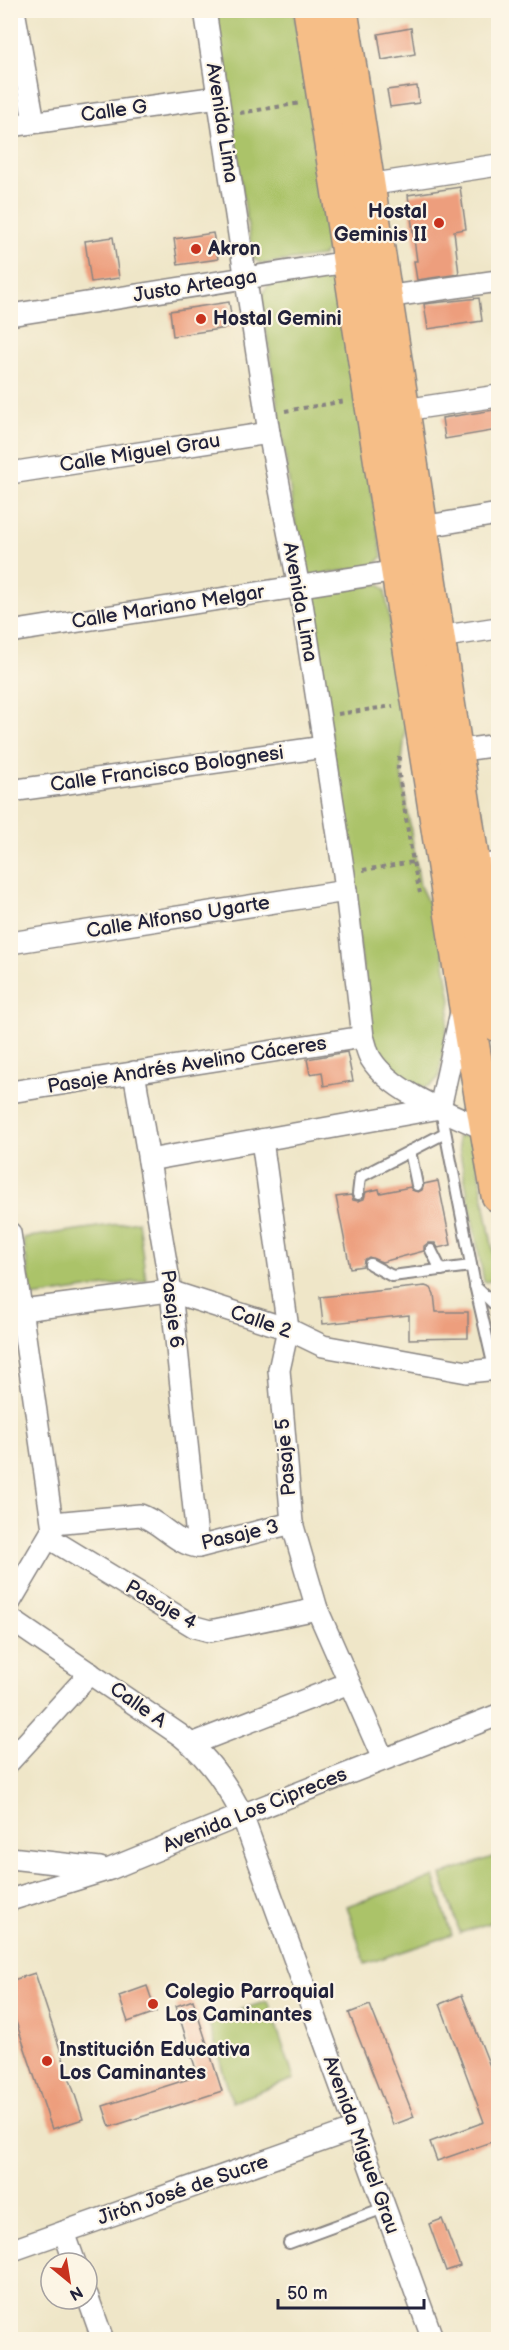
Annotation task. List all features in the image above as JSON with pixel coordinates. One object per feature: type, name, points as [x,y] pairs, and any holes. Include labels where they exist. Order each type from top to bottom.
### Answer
[{"type":"main road","points":[[310,10],[364,260],[397,571],[498,1195]]},
{"type":"main road","points":[[341,10],[368,185],[364,260],[386,297],[456,752],[486,865],[498,1025]]},
{"type":"street","points":[[14,10],[34,122]]},
{"type":"street","name":"Avenida Lima","points":[[205,10],[268,423],[299,586],[345,883],[363,1037],[371,1059],[382,1072],[402,1088],[487,1130]]},
{"type":"street","name":"Calle G","points":[[10,126],[220,106]]},
{"type":"street","points":[[368,185],[498,165]]},
{"type":"street","name":"Justo Arteaga","points":[[10,315],[364,260]]},
{"type":"street","points":[[386,297],[498,281]]},
{"type":"street","points":[[404,410],[498,396]]},
{"type":"street","name":"Calle Miguel Grau","points":[[10,473],[268,423]]},
{"type":"street","points":[[422,526],[498,514]]},
{"type":"street","name":"Calle Mariano Melgar","points":[[10,632],[397,571]]},
{"type":"street","points":[[439,637],[498,628]]},
{"type":"street","points":[[456,752],[498,745]]},
{"type":"street","name":"Calle Francisco Bolognesi","points":[[10,790],[324,747]]},
{"type":"street","name":"Calle Alfonso Ugarte","points":[[10,943],[345,883]]},
{"type":"street","points":[[148,1160],[440,1108],[456,1030],[465,1001]]},
{"type":"street","name":"Pasaje Andrés Avelino Cáceres","points":[[10,1092],[363,1037]]},
{"type":"street","name":"Pasaje 6","points":[[134,1072],[171,1292],[198,1547]]},
{"type":"street","name":"Pasaje 5","points":[[262,1140],[288,1329],[279,1370],[292,1523],[317,1609],[383,1760]]},
{"type":"street","points":[[10,1233],[51,1531],[10,1602]]},
{"type":"street","name":"Calle 2","points":[[22,1310],[171,1292],[288,1329],[323,1346],[467,1372],[497,1375]]},
{"type":"street","name":"Pasaje 3","points":[[51,1531],[140,1515],[150,1518],[189,1546],[198,1547],[292,1523]]},
{"type":"street","name":"Pasaje 4","points":[[51,1531],[195,1627],[210,1631],[317,1609]]},
{"type":"street","name":"Calle A","points":[[10,1619],[192,1744],[228,1786],[242,1815]]},
{"type":"street","points":[[10,1761],[90,1672]]},
{"type":"street","points":[[192,1744],[350,1683]]},
{"type":"street","name":"Avenida Los Cipreces","points":[[10,1900],[110,1869],[498,1715]]},
{"type":"street","name":"Avenida Miguel Grau","points":[[242,1815],[433,2340]]},
{"type":"street","points":[[10,1858],[110,1869]]},
{"type":"street","name":"Jirón José de Sucre","points":[[10,2251],[356,2129]]},
{"type":"street","points":[[64,2232],[71,2251]]},
{"type":"street","points":[[93,2311],[103,2340]]},
{"type":"lane","points":[[440,1108],[475,1286],[497,1375]]},
{"type":"lane","points":[[358,1194],[360,1177],[445,1132]]},
{"type":"lane","points":[[410,1151],[417,1185]]},
{"type":"lane","points":[[431,1250],[441,1270]]},
{"type":"lane","points":[[370,1264],[392,1276],[471,1266]]},
{"type":"lane","points":[[475,1286],[498,1308]]},
{"type":"lane","points":[[289,2243],[384,2208]]},
{"type":"path","points":[[220,106],[312,101]]},
{"type":"path","points":[[268,423],[352,400]]},
{"type":"path","points":[[318,716],[400,705]]},
{"type":"path","points":[[345,883],[413,862]]},
{"type":"green space","points":[[214,11],[294,11],[330,246],[322,256],[262,264],[253,258]]},
{"type":"green space","points":[[329,275],[338,281],[382,557],[374,566],[309,576],[302,568],[261,296],[267,287],[273,284]]},
{"type":"green space","points":[[379,584],[385,590],[406,723],[401,771],[420,886],[439,926],[451,1000],[439,1077],[433,1084],[423,1087],[416,1086],[394,1072],[378,1055],[373,1043],[311,594]]},
{"type":"green space","points":[[472,1135],[498,1278],[498,1280],[484,1282],[457,1137]]},
{"type":"green space","points":[[138,1221],[146,1280],[32,1297],[23,1238]]},
{"type":"green space","points":[[498,1855],[498,1920],[460,1933],[441,1875]]},
{"type":"green space","points":[[434,1877],[452,1935],[365,1964],[347,1906]]},
{"type":"green space","points":[[268,2001],[294,2079],[232,2102],[208,2020]]},
{"type":"building","points":[[411,28],[415,54],[382,60],[378,34]]},
{"type":"building","points":[[417,86],[419,103],[390,107],[387,90]]},
{"type":"building","points":[[460,187],[466,229],[454,231],[459,274],[417,280],[414,261],[417,261],[408,195]]},
{"type":"building","name":"Akron","points":[[213,233],[218,259],[178,265],[174,239]]},
{"type":"building","points":[[113,237],[119,278],[91,282],[85,241]]},
{"type":"building","points":[[479,298],[482,321],[428,329],[424,304]]},
{"type":"building","name":"Hostal Gemini","points":[[229,302],[233,327],[173,336],[170,311]]},
{"type":"building","points":[[494,410],[498,430],[445,439],[442,418]]},
{"type":"building","points":[[347,1052],[353,1081],[324,1086],[322,1072],[310,1074],[307,1059]]},
{"type":"building","points":[[438,1181],[451,1245],[438,1248],[435,1243],[428,1243],[424,1246],[424,1251],[382,1262],[369,1257],[364,1260],[363,1266],[350,1268],[336,1197],[351,1195],[353,1200],[358,1201],[364,1199],[366,1192],[379,1189],[380,1193],[410,1187],[418,1192],[422,1190],[424,1184]]},
{"type":"building","points":[[425,1286],[431,1288],[434,1294],[436,1312],[468,1312],[468,1338],[409,1339],[409,1315],[323,1324],[320,1297]]},
{"type":"building","name":"Institución Educativa Los Caminantes","points":[[35,1973],[83,2119],[52,2129],[10,2004],[10,1981]]},
{"type":"building","points":[[147,1986],[156,2012],[128,2022],[119,1996]]},
{"type":"building","points":[[462,1995],[492,2071],[498,2069],[498,2156],[491,2142],[437,2161],[430,2142],[484,2122],[440,2004]]},
{"type":"building","points":[[193,2000],[222,2091],[110,2127],[103,2106],[198,2076],[176,2006]]},
{"type":"building","points":[[370,2005],[414,2117],[393,2125],[349,2013]]},
{"type":"building","points":[[442,2219],[460,2266],[446,2271],[429,2224]]},
{"type":"place","name":"Hostal Geminis II","points":[[439,223]]},
{"type":"place","name":"Akron","points":[[196,249]]},
{"type":"place","name":"Hostal Gemini","points":[[201,319]]},
{"type":"place","name":"Colegio Parroquial Los Caminantes","points":[[153,2004]]},
{"type":"place","name":"Institución Educativa Los Caminantes","points":[[47,2061]]}]
